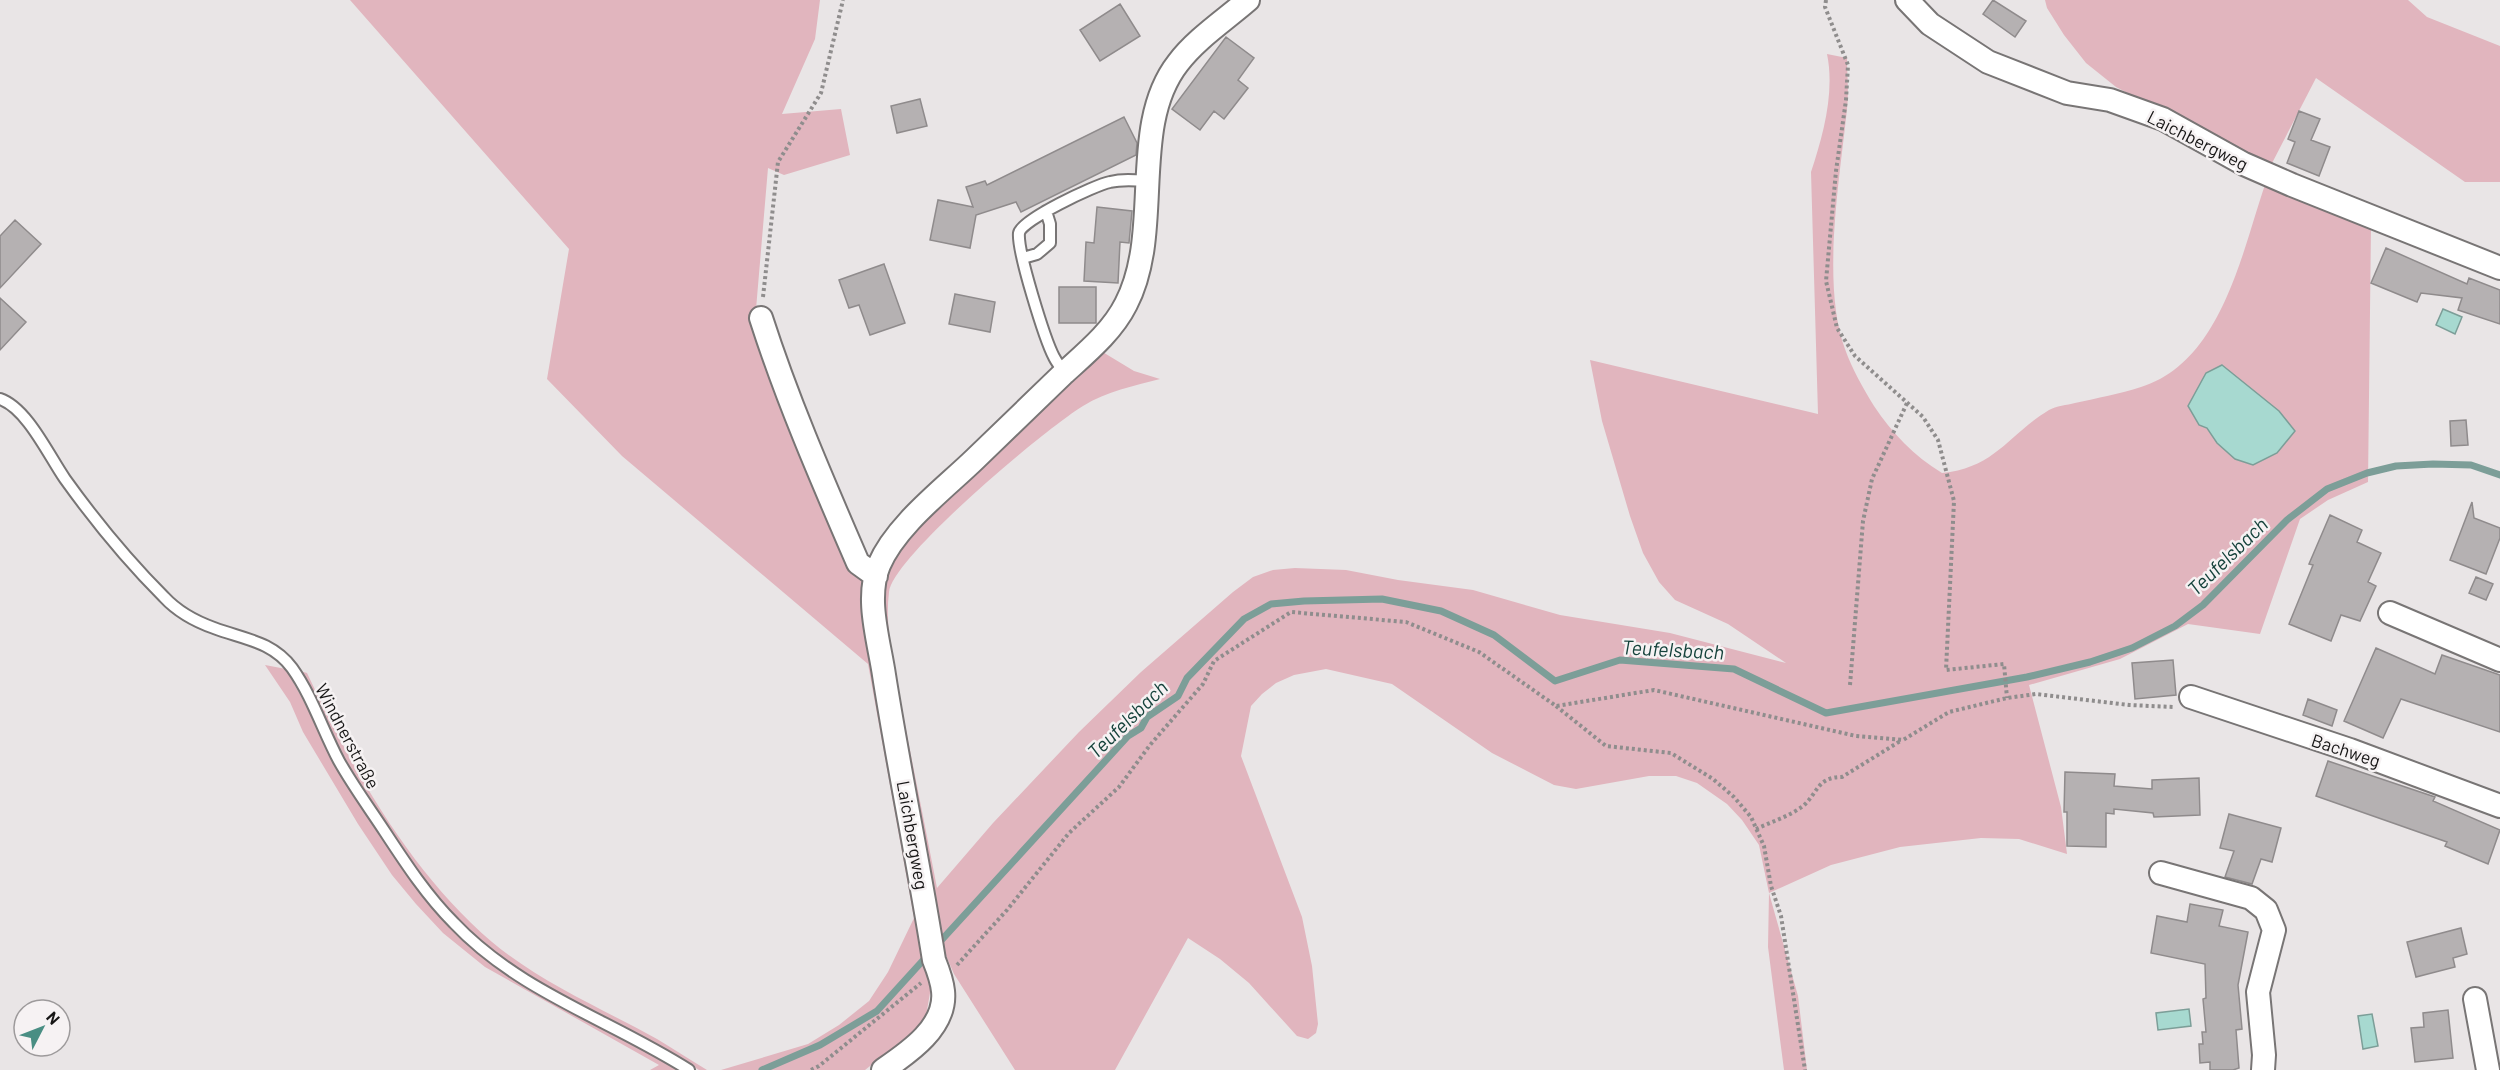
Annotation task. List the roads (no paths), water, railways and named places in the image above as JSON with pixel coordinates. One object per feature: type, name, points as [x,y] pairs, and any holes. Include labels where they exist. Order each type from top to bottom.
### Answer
[{"type":"street","name":"Laichbergweg","points":[[883,1070],[918,1045],[938,1018],[943,998],[876,622],[874,593],[876,576],[885,554],[909,522],[1065,373],[1112,326],[1126,306],[1134,288],[1145,244],[1146,181],[1156,112],[1170,75],[1191,48],[1248,0]]},
{"type":"street","name":"Laichbergweg","points":[[1907,0],[1930,24],[1988,62],[2067,93],[2110,100],[2163,119],[2244,164],[2500,268]]},
{"type":"street","points":[[761,318],[781,381],[858,563],[876,576]]},
{"type":"street","points":[[2390,613],[2500,660]]},
{"type":"street","name":"Bachweg","points":[[2191,697],[2350,750],[2500,806]]},
{"type":"street","points":[[2161,873],[2251,898],[2266,910],[2274,930],[2258,992],[2266,1065]]},
{"type":"street","points":[[2475,999],[2488,1070]]},
{"type":"lane","points":[[1065,373],[1048,343],[1023,258],[1019,233],[1023,226],[1046,211],[1106,182],[1146,181]]},
{"type":"lane","points":[[1023,258],[1037,254],[1050,243],[1050,224],[1046,211]]},
{"type":"lane","name":"Windnerstraße","points":[[0,399],[9,404],[24,419],[65,479],[165,598],[190,617],[269,647],[292,669],[346,771],[404,860],[454,924],[482,950],[529,982],[689,1070]]},
{"type":"waterway","name":"Teufelsbach","points":[[937,945],[1128,736],[1141,728],[1147,717],[1178,696],[1187,678],[1244,619],[1271,604],[1382,599],[1441,611],[1494,635],[1555,681],[1620,660],[1734,669],[1826,713],[2027,677],[2090,662],[2132,648],[2175,626],[2203,605],[2287,520],[2327,489],[2367,473],[2396,466],[2433,464],[2471,465],[2500,475]]},
{"type":"waterway","name":"Teufelsbach","points":[[762,1070],[820,1045],[877,1011],[927,956]]}]
